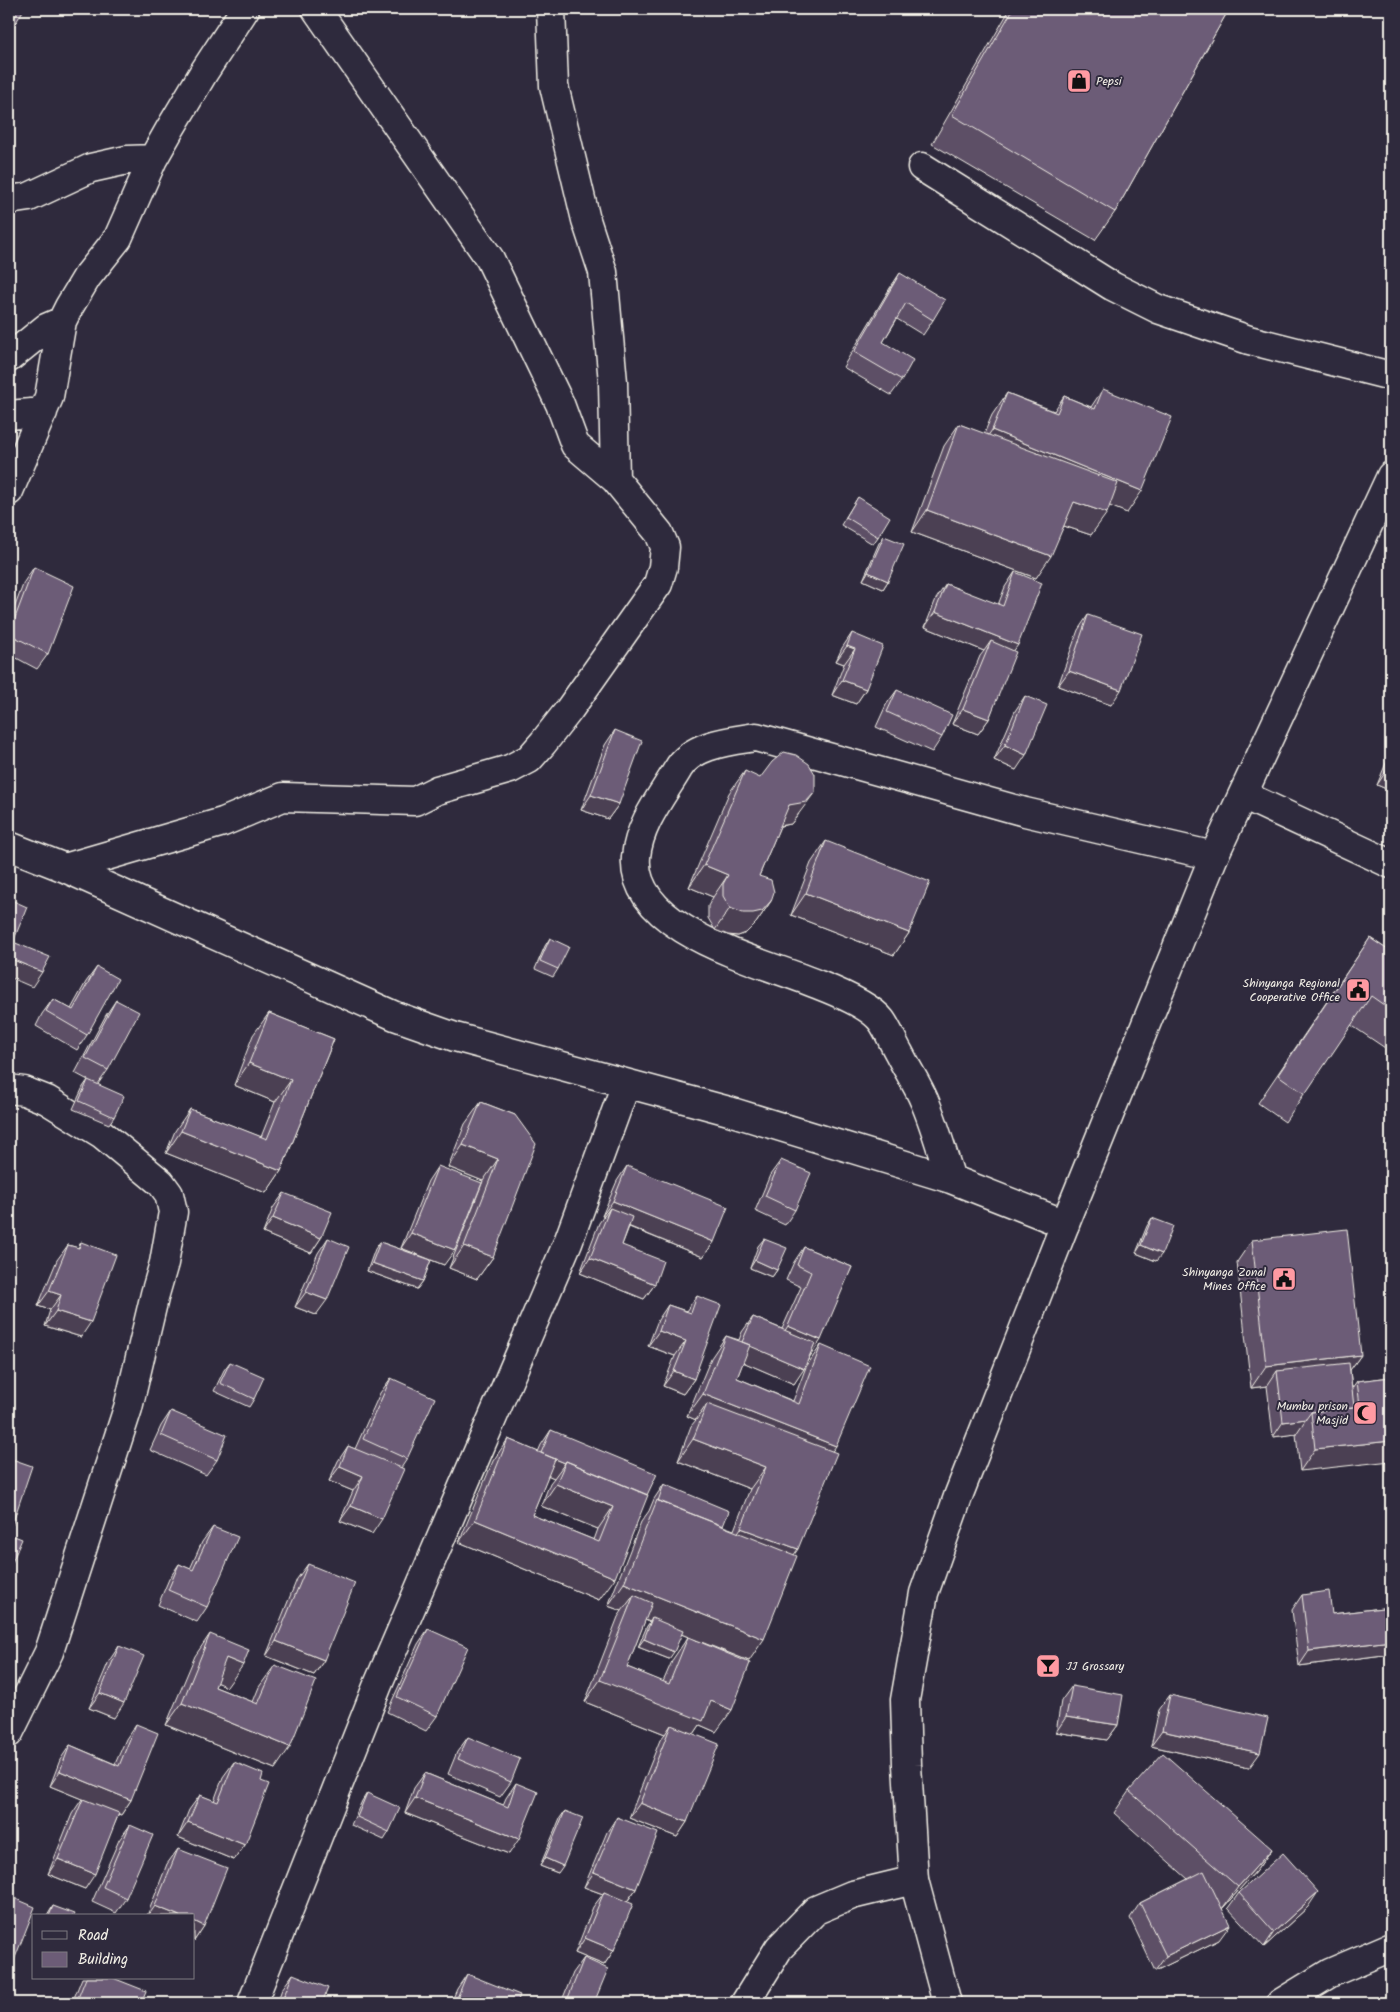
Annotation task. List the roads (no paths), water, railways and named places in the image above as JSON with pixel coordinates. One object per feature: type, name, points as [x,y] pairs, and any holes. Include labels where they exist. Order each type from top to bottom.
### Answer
[{"type":"main road","points":[[9,491],[49,396],[62,321],[75,294],[118,238],[154,159],[204,72],[245,9]]},
{"type":"main road","points":[[65,868],[223,822],[283,798],[415,801],[436,790],[510,770],[529,759],[569,710],[648,600],[658,584],[663,567],[665,547],[659,533],[615,479],[575,445],[560,404],[490,259],[316,9]]},
{"type":"main road","points":[[550,9],[554,86],[586,220],[603,272],[612,382],[615,479]]},
{"type":"main road","points":[[9,200],[29,197],[91,168],[127,160],[154,159]]},
{"type":"main road","points":[[922,167],[1112,286],[1158,309],[1250,340],[1391,376]]},
{"type":"main road","points":[[9,358],[46,328],[62,321]]},
{"type":"main road","points":[[9,415],[43,412]]},
{"type":"main road","points":[[947,2003],[914,1880],[905,1700],[924,1593],[959,1494],[1065,1224],[1214,856],[1391,476]]},
{"type":"main road","points":[[951,1179],[924,1100],[880,1020],[850,998],[697,938],[663,915],[648,897],[636,873],[636,856],[640,838],[648,819],[681,764],[695,752],[726,742],[756,737],[1025,812],[1214,856]]},
{"type":"main road","points":[[1243,795],[1391,864]]},
{"type":"main road","points":[[9,846],[65,868],[396,1016],[455,1037],[729,1111],[951,1179],[1065,1224]]},
{"type":"main road","points":[[252,2003],[377,1687],[568,1242],[626,1084]]},
{"type":"main road","points":[[9,1089],[29,1093],[48,1100],[102,1134],[161,1183],[168,1194],[173,1212],[171,1232],[164,1263],[128,1408],[49,1652],[9,1733]]},
{"type":"main road","points":[[745,2003],[780,1948],[816,1910],[852,1895],[914,1880]]},
{"type":"main road","points":[[1282,2003],[1330,1973],[1391,1947]]},
{"type":"place","name":"Pepsi","points":[[1079,81]]},
{"type":"place","name":"Shinyanga Regional Cooperative Office","points":[[1358,990]]},
{"type":"place","name":"Shinyanga Zonal Mines Office","points":[[1284,1279]]},
{"type":"place","name":"Mumbu prison Masjid","points":[[1365,1413]]},
{"type":"place","name":"JJ Grossary","points":[[1048,1666]]}]
